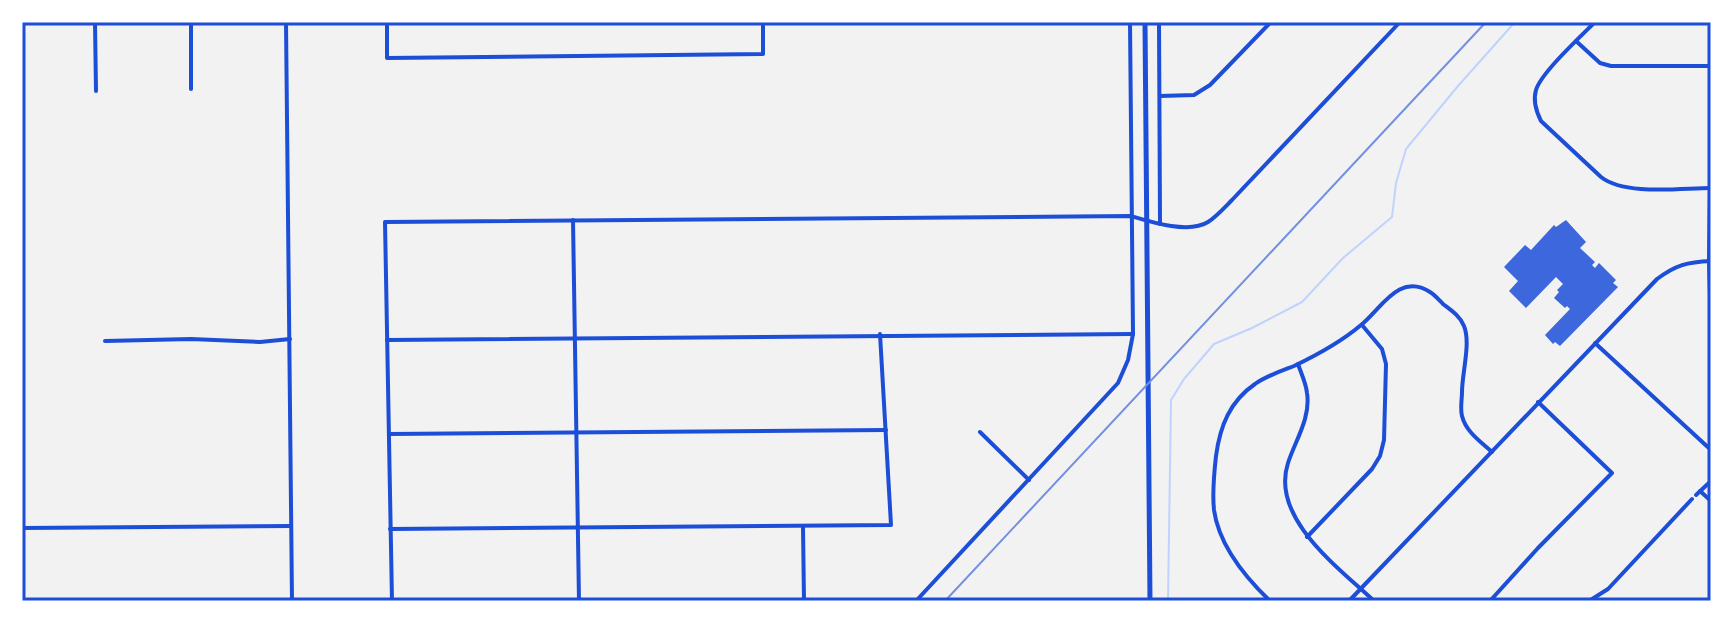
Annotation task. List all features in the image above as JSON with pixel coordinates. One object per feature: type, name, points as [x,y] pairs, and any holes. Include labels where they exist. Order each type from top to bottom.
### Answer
[{"type":"main road","points":[[1145,22],[1150,601]]},
{"type":"street","points":[[95,22],[96,91]]},
{"type":"street","points":[[191,22],[191,89]]},
{"type":"street","points":[[286,22],[292,601]]},
{"type":"street","points":[[387,22],[387,58],[763,54],[763,22]]},
{"type":"street","points":[[916,601],[1118,383],[1128,360],[1133,334],[1130,22]]},
{"type":"street","points":[[1159,22],[1160,224]]},
{"type":"street","points":[[1160,96],[1201,92],[1271,22]]},
{"type":"street","points":[[392,601],[385,222],[1131,216],[1183,227],[1206,224],[1243,189],[1400,22]]},
{"type":"street","points":[[1595,22],[1538,84],[1536,107],[1543,124],[1612,185],[1631,189],[1710,188],[1711,330]]},
{"type":"street","points":[[1576,41],[1605,65],[1711,66]]},
{"type":"street","points":[[573,220],[579,601]]},
{"type":"street","points":[[1349,601],[1663,274],[1688,262],[1710,261]]},
{"type":"street","points":[[1270,601],[1238,566],[1220,531],[1214,511],[1213,481],[1218,438],[1227,414],[1240,396],[1257,382],[1323,351],[1362,325],[1391,294],[1414,286],[1429,291],[1464,325],[1467,339],[1461,414],[1468,429],[1492,452]]},
{"type":"street","points":[[1307,537],[1372,469],[1380,456],[1384,440],[1386,364],[1382,349],[1362,325]]},
{"type":"street","points":[[390,529],[891,525],[880,334]]},
{"type":"street","points":[[387,340],[1133,334]]},
{"type":"street","points":[[105,341],[191,339],[260,342],[290,339]]},
{"type":"street","points":[[1594,343],[1711,450]]},
{"type":"street","points":[[1298,364],[1307,392],[1307,406],[1286,467],[1285,488],[1292,513],[1307,537],[1374,601]]},
{"type":"street","points":[[1490,601],[1612,473],[1538,402]]},
{"type":"street","points":[[389,434],[886,430]]},
{"type":"street","points":[[980,432],[1029,480]]},
{"type":"street","points":[[1589,601],[1608,589],[1711,481]]},
{"type":"street","points":[[1696,495],[1711,501]]},
{"type":"street","points":[[22,528],[291,526]]},
{"type":"street","points":[[803,526],[804,601]]},
{"type":"building","points":[[1566,220],[1586,242],[1580,248],[1595,262],[1592,265],[1595,268],[1599,263],[1616,280],[1613,283],[1618,287],[1560,346],[1555,342],[1553,344],[1545,335],[1570,309],[1554,298],[1563,284],[1556,277],[1526,308],[1509,291],[1518,281],[1504,267],[1525,245],[1531,250],[1554,225],[1556,227]]},
{"type":"waterway","points":[[1168,601],[1171,400],[1184,379],[1214,344],[1302,302],[1343,258],[1392,217],[1396,183],[1406,149],[1515,22]]},
{"type":"railway","points":[[945,601],[1486,22]]}]
